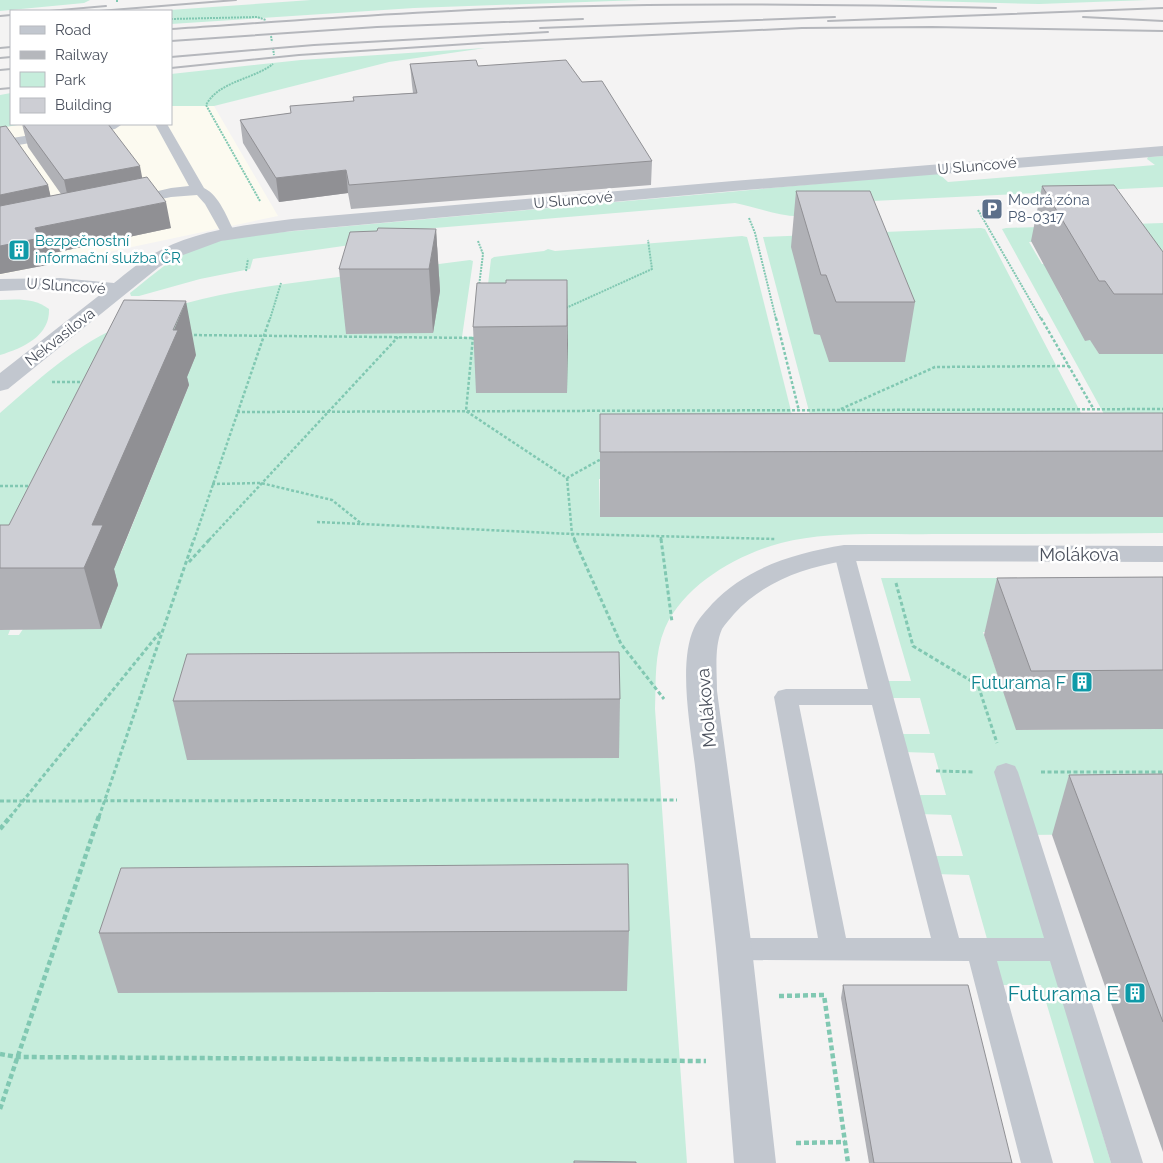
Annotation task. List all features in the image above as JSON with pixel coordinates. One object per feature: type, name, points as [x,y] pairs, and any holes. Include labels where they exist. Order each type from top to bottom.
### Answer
[{"type":"street","name":"U Sluncové","points":[[0,285],[31,282],[95,286],[120,290],[169,252],[197,241],[228,233],[292,225],[733,186],[1163,151]]},
{"type":"street","name":"Nekvasilova","points":[[0,384],[120,290]]},
{"type":"street","name":"Molákova","points":[[755,1163],[734,949],[702,690],[702,656],[708,628],[728,602],[757,581],[788,566],[1163,554]]},
{"type":"lane","points":[[0,144],[115,125]]},
{"type":"lane","points":[[162,125],[198,190]]},
{"type":"lane","points":[[15,142],[26,158]]},
{"type":"lane","points":[[122,203],[185,190],[198,190],[205,194],[228,233]]},
{"type":"lane","points":[[838,564],[883,696],[948,949]]},
{"type":"lane","points":[[834,949],[786,697],[883,696]]},
{"type":"lane","points":[[1006,772],[1127,1163]]},
{"type":"lane","points":[[734,949],[1061,950]]},
{"type":"lane","points":[[980,949],[1037,1163]]},
{"type":"path","points":[[172,19],[257,17],[266,20]]},
{"type":"path","points":[[271,36],[272,42]]},
{"type":"path","points":[[273,48],[274,55]]},
{"type":"path","points":[[261,203],[206,105],[214,93],[262,72],[273,64]]},
{"type":"path","points":[[978,210],[1093,409]]},
{"type":"path","points":[[749,218],[755,233],[799,411]]},
{"type":"path","points":[[566,308],[652,269],[648,240]]},
{"type":"path","points":[[478,241],[482,254],[478,291]]},
{"type":"path","points":[[246,271],[248,257]]},
{"type":"path","points":[[0,1109],[162,630],[187,564],[212,484],[266,335],[281,283]]},
{"type":"path","points":[[466,411],[474,329]]},
{"type":"path","points":[[180,335],[481,338]]},
{"type":"path","points":[[187,564],[261,483],[330,412],[398,336]]},
{"type":"path","points":[[838,410],[935,367],[1069,366]]},
{"type":"path","points":[[49,382],[87,382],[83,390]]},
{"type":"path","points":[[237,412],[1163,409]]},
{"type":"path","points":[[466,411],[568,478]]},
{"type":"path","points":[[678,416],[686,411]]},
{"type":"path","points":[[568,478],[610,454]]},
{"type":"path","points":[[568,478],[572,534],[621,644],[666,701]]},
{"type":"path","points":[[212,484],[261,483],[332,500],[362,524]]},
{"type":"path","points":[[0,486],[34,486],[30,495]]},
{"type":"path","points":[[317,522],[572,534],[777,538],[799,545],[838,564],[896,582],[913,646],[978,685],[1006,772]]},
{"type":"path","points":[[661,536],[674,630]]},
{"type":"path","points":[[0,829],[162,630]]},
{"type":"path","points":[[901,771],[1163,772]]},
{"type":"path","points":[[0,801],[715,800]]},
{"type":"path","points":[[797,996],[824,995],[848,1163]]},
{"type":"path","points":[[0,1054],[17,1057],[744,1060]]},
{"type":"path","points":[[795,1143],[845,1142]]},
{"type":"shaded area","points":[[172,106],[214,106],[278,216],[0,275],[0,128],[18,125],[172,125]]},
{"type":"green space","points":[[0,0],[90,0],[84,3],[0,11]]},
{"type":"green space","points":[[311,0],[641,0],[414,8],[172,24],[172,10],[169,10]]},
{"type":"green space","points":[[890,0],[1148,0],[1039,4]]},
{"type":"green space","points":[[485,48],[389,62],[214,106],[172,106],[172,74],[301,60]]},
{"type":"green space","points":[[10,93],[10,125],[17,125],[0,128],[0,95]]},
{"type":"green space","points":[[1163,156],[1163,187],[831,203],[815,213],[804,216],[774,213],[735,203],[411,230],[378,241],[253,259],[250,269],[200,279],[139,296],[131,296],[130,293],[169,262],[183,254],[201,246],[261,234],[938,173],[948,182],[1155,165],[1147,159],[1148,157]]},
{"type":"green space","points":[[1163,223],[1163,340],[1101,241],[1029,242],[1042,264],[1047,264],[1062,300],[1067,300],[1099,354],[1163,354],[1163,478],[599,479],[600,517],[1163,517],[1163,533],[856,534],[799,539],[764,548],[730,564],[699,585],[674,612],[665,628],[659,648],[656,668],[655,709],[687,1163],[0,1163],[0,630],[10,630],[8,635],[19,635],[23,629],[79,585],[114,553],[121,553],[189,385],[0,586],[0,413],[41,377],[70,355],[100,336],[166,309],[270,286],[470,260],[473,261],[462,337],[482,336],[491,259],[494,257],[548,249],[555,251],[742,236],[747,237],[792,415],[810,415],[763,237],[981,228],[985,229],[1082,415],[1104,414],[1002,229]]},
{"type":"green space","points":[[0,300],[32,301],[49,309],[45,327],[34,340],[18,349],[0,355]]},
{"type":"green space","points":[[881,578],[1163,578],[1003,632],[983,632],[1017,730],[1163,729],[1163,834],[1015,835],[1111,1163],[1094,1163],[1041,985],[1000,985],[969,875],[934,874],[930,856],[963,856],[951,815],[919,814],[915,795],[946,795],[934,753],[904,752],[900,734],[930,734],[920,698],[890,698],[886,681],[911,681]]},
{"type":"building","points":[[476,60],[478,66],[566,60],[582,82],[602,81],[652,161],[349,185],[346,170],[276,178],[240,120],[291,113],[290,106],[354,101],[353,97],[417,93],[410,64]]},
{"type":"building","points":[[24,125],[109,125],[140,166],[64,180]]},
{"type":"building","points":[[6,126],[48,185],[0,195],[0,127]]},
{"type":"building","points":[[147,177],[166,202],[35,228],[40,238],[0,246],[0,206]]},
{"type":"building","points":[[1114,185],[1163,252],[1163,294],[1114,294],[1105,281],[1099,281],[1042,186]]},
{"type":"building","points":[[796,191],[870,191],[915,302],[836,302],[826,275],[821,275]]},
{"type":"building","points":[[378,228],[436,229],[429,269],[339,269],[350,232],[377,231]]},
{"type":"building","points":[[506,280],[567,280],[567,326],[473,327],[477,283],[506,283]]},
{"type":"building","points":[[124,300],[186,301],[173,330],[178,330],[92,525],[103,525],[84,568],[0,568],[0,525],[9,525]]},
{"type":"building","points":[[1163,413],[1163,451],[600,452],[600,414]]},
{"type":"building","points":[[1163,577],[1163,670],[1031,671],[997,578]]},
{"type":"building","points":[[619,652],[620,699],[173,701],[187,654]]},
{"type":"building","points":[[1163,774],[1163,1022],[1069,775]]},
{"type":"building","points":[[628,864],[629,931],[99,933],[121,868]]},
{"type":"building","points":[[843,985],[968,985],[1012,1163],[874,1163]]},
{"type":"building","points":[[574,1161],[636,1162],[636,1163],[574,1163]]},
{"type":"railway","points":[[111,10],[236,0]]},
{"type":"railway","points":[[172,29],[432,12],[579,6],[758,4],[996,8]]},
{"type":"railway","points":[[60,10],[106,6]]},
{"type":"railway","points":[[828,21],[1163,8]]},
{"type":"railway","points":[[0,16],[10,15]]},
{"type":"railway","points":[[540,28],[835,17]]},
{"type":"railway","points":[[1083,17],[1163,21]]},
{"type":"railway","points":[[172,41],[377,27],[583,19]]},
{"type":"railway","points":[[172,68],[299,55],[483,43],[802,28],[932,27],[1163,31]]},
{"type":"railway","points":[[172,57],[314,45],[548,32]]},
{"type":"railway","points":[[0,48],[10,47]]},
{"type":"railway","points":[[0,58],[10,57]]},
{"type":"railway","points":[[0,70],[10,69]]},
{"type":"railway","points":[[0,89],[10,88]]},
{"type":"place","name":"Modrá zóna P8-0317","points":[[992,209]]},
{"type":"place","name":"Bezpečnostní informační služba ČR","points":[[19,250]]},
{"type":"place","name":"Futurama F","points":[[1082,682]]},
{"type":"place","name":"Futurama E","points":[[1135,993]]}]
